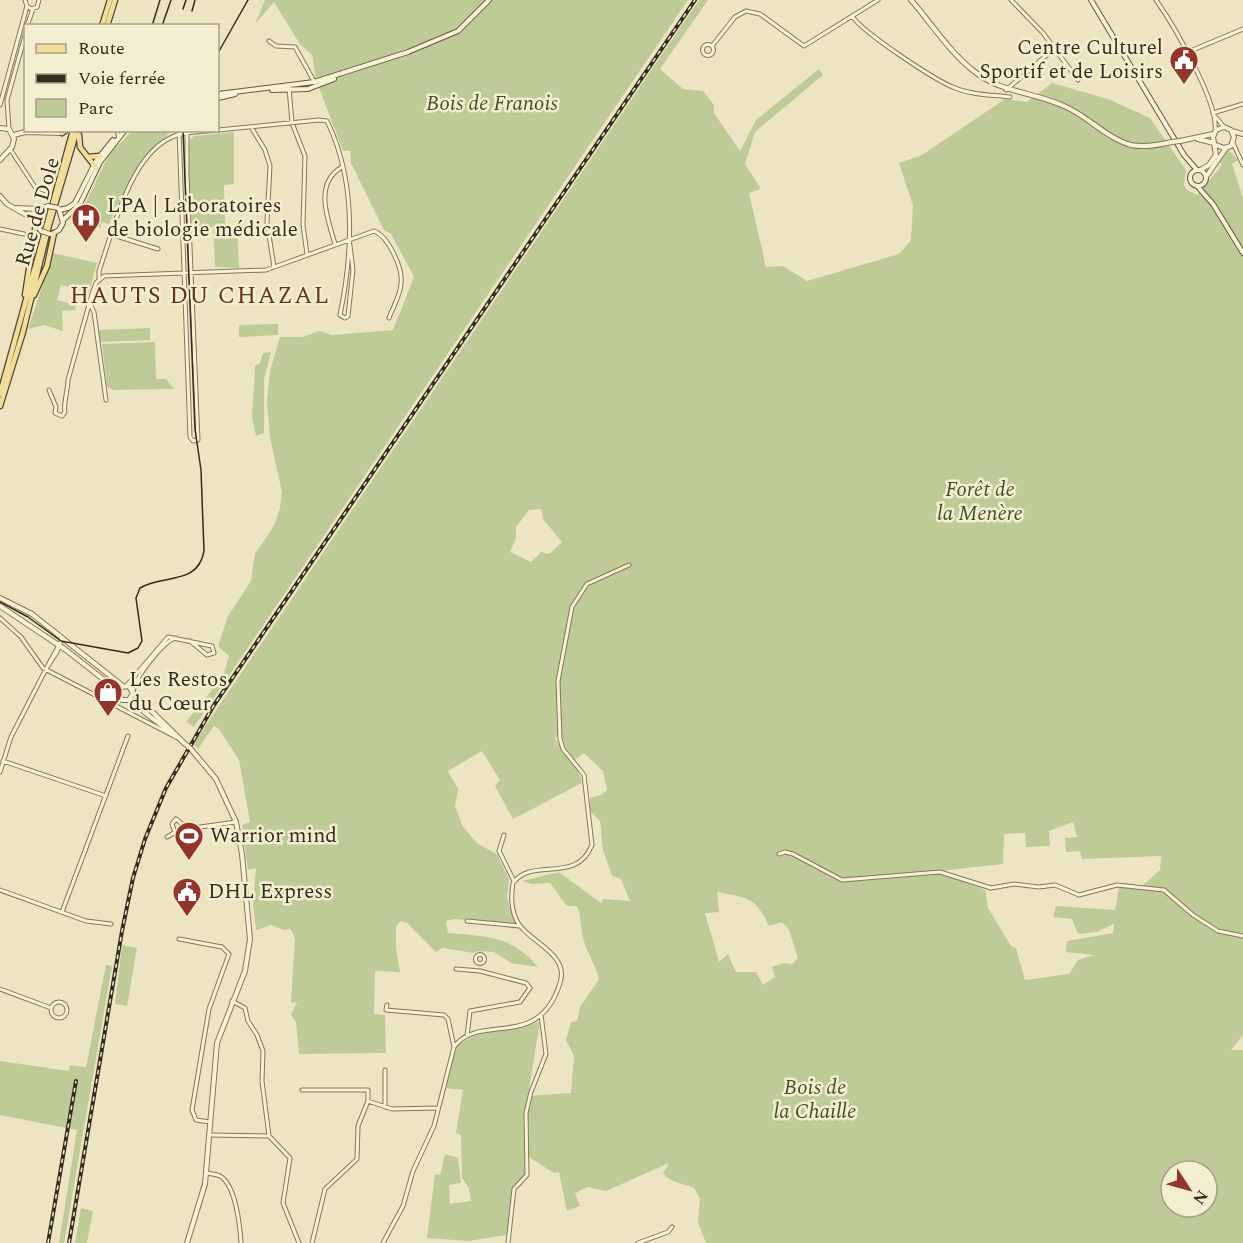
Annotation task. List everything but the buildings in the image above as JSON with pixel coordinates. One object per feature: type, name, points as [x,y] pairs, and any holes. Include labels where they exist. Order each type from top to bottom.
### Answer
[{"type":"main road","points":[[103,24],[110,0]]},
{"type":"main road","points":[[108,24],[115,0]]},
{"type":"main road","name":"Rue de Dole","points":[[0,394],[72,132]]},
{"type":"main road","name":"Rue de Dole","points":[[0,406],[20,345],[49,225],[77,132]]},
{"type":"main road","points":[[78,132],[79,144],[95,166]]},
{"type":"main road","points":[[87,157],[100,156]]},
{"type":"main road","points":[[24,310],[35,222]]},
{"type":"main road","points":[[30,303],[47,266],[52,234]]},
{"type":"street","points":[[28,24],[39,0]]},
{"type":"street","points":[[219,96],[315,85],[450,36],[473,19],[489,0]]},
{"type":"street","points":[[712,45],[738,14],[754,11],[804,46],[878,0]]},
{"type":"street","points":[[911,0],[963,63],[986,80],[1006,90],[1065,106],[1112,136],[1132,145],[1148,146],[1194,139],[1214,133],[1224,127]]},
{"type":"street","points":[[1011,0],[1055,48],[1078,80]]},
{"type":"street","points":[[1091,0],[1184,155],[1191,175],[1191,183],[1198,187],[1213,204],[1243,253]]},
{"type":"street","points":[[1156,0],[1188,52],[1214,114],[1224,127],[1243,135]]},
{"type":"street","points":[[0,105],[24,2],[33,9]]},
{"type":"street","points":[[852,16],[937,80],[955,88],[1010,97]]},
{"type":"street","points":[[1188,52],[1243,29]]},
{"type":"street","points":[[0,160],[5,151],[14,143],[14,135],[9,129],[7,100],[24,39]]},
{"type":"street","points":[[268,41],[276,46],[296,47],[315,85]]},
{"type":"street","points":[[1006,90],[1055,48]]},
{"type":"street","points":[[219,96],[287,89]]},
{"type":"street","points":[[287,89],[292,123],[305,156],[303,234],[307,254]]},
{"type":"street","points":[[1214,114],[1243,104]]},
{"type":"street","points":[[1191,175],[1214,160],[1214,114]]},
{"type":"street","points":[[219,130],[322,120],[328,123],[342,167],[348,199],[350,238],[352,291],[348,316],[345,318],[340,315],[350,238]]},
{"type":"street","points":[[251,127],[266,150],[270,166],[267,231],[274,267]]},
{"type":"street","points":[[0,128],[9,129]]},
{"type":"street","points":[[1232,131],[1236,153],[1243,165]]},
{"type":"street","points":[[14,135],[25,132],[54,134],[64,132]]},
{"type":"street","points":[[168,139],[172,132]]},
{"type":"street","points":[[49,390],[56,407],[54,413],[60,417],[65,414],[68,380],[110,234],[133,180],[153,152],[168,139],[180,133],[187,132],[198,440],[193,441],[190,437],[180,133]]},
{"type":"street","points":[[12,207],[68,208],[75,203],[100,156],[118,135]]},
{"type":"street","points":[[0,196],[35,222],[41,231],[52,234],[61,228],[63,220],[80,204],[95,166],[118,135]]},
{"type":"street","points":[[1198,187],[1206,180],[1227,148],[1243,135]]},
{"type":"street","points":[[1194,139],[1215,144],[1236,153]]},
{"type":"street","points":[[5,151],[35,187],[49,192]]},
{"type":"street","points":[[1184,155],[1206,180],[1213,204]]},
{"type":"street","points":[[335,244],[325,212],[325,192],[331,175],[342,167]]},
{"type":"street","points":[[35,222],[40,209]]},
{"type":"street","points":[[59,209],[63,220]]},
{"type":"street","points":[[0,229],[24,234]]},
{"type":"street","points":[[99,278],[183,272],[266,270],[371,231],[379,233],[399,267],[401,285],[389,318]]},
{"type":"street","points":[[110,234],[158,249]]},
{"type":"street","points":[[102,263],[104,276]]},
{"type":"street","points":[[90,304],[94,312],[106,400]]},
{"type":"street","points":[[56,407],[64,407]]},
{"type":"street","points":[[514,881],[524,874],[578,865],[588,856],[592,845],[584,775],[563,750],[560,739],[558,681],[572,607],[587,584],[629,565]]},
{"type":"street","points":[[0,597],[32,614],[133,692],[184,743]]},
{"type":"street","points":[[0,606],[59,645],[118,692],[120,698]]},
{"type":"street","points":[[0,618],[21,637],[37,657],[40,665],[174,736]]},
{"type":"street","points":[[118,692],[168,637],[181,638],[206,649]]},
{"type":"street","points":[[46,669],[52,664],[62,638]]},
{"type":"street","points":[[129,700],[135,682],[156,655],[170,639],[181,638]]},
{"type":"street","points":[[0,772],[11,737],[48,662],[59,645]]},
{"type":"street","points":[[156,649],[156,655]]},
{"type":"street","points":[[37,657],[48,662]]},
{"type":"street","points":[[110,703],[120,698],[129,700],[190,748],[216,779],[236,822],[242,854],[250,939],[245,971],[217,1043],[207,1173],[203,1196],[187,1243]]},
{"type":"street","points":[[62,912],[128,736]]},
{"type":"street","points":[[3,761],[106,796]]},
{"type":"street","points":[[174,832],[172,824],[176,819],[188,829]]},
{"type":"street","points":[[167,837],[174,832],[236,822]]},
{"type":"street","points":[[454,1047],[467,1036],[519,1027],[541,1015],[558,991],[561,969],[546,948],[520,926],[513,911],[514,881],[499,851],[504,835]]},
{"type":"street","points":[[779,854],[784,852],[793,854],[842,880],[940,872],[992,888],[1014,884],[1038,888],[1055,885],[1079,895],[1117,885],[1164,890],[1193,915],[1218,931],[1243,936]]},
{"type":"street","points":[[0,890],[92,923],[111,924]]},
{"type":"street","points":[[467,921],[520,926]]},
{"type":"street","points":[[178,939],[222,947],[229,954],[209,1009],[192,1110],[196,1120],[210,1122]]},
{"type":"street","points":[[480,963],[480,971]]},
{"type":"street","points":[[456,969],[480,971],[526,983],[530,990],[520,1002],[470,1011],[467,1036]]},
{"type":"street","points":[[0,989],[51,1008]]},
{"type":"street","points":[[232,1001],[245,1008],[248,1021],[263,1051],[262,1081],[269,1136],[290,1158],[282,1203],[299,1243]]},
{"type":"street","points":[[60,1002],[66,1007],[66,1012],[58,1018],[51,1013],[51,1008],[60,1002]]},
{"type":"street","points":[[382,1243],[403,1206],[413,1171],[434,1126],[454,1047],[448,1019],[444,1015],[386,1010],[387,1005]]},
{"type":"street","points":[[508,1243],[514,1188],[527,1175],[527,1106],[546,1054],[541,1015]]},
{"type":"street","points":[[385,1070],[385,1107]]},
{"type":"street","points":[[302,1090],[368,1090],[368,1101],[358,1126],[357,1159],[325,1188],[312,1243]]},
{"type":"street","points":[[368,1101],[392,1109],[438,1108]]},
{"type":"street","points":[[209,1135],[269,1136]]},
{"type":"street","points":[[207,1173],[221,1177],[226,1182],[237,1210],[241,1243]]},
{"type":"street","points":[[638,1243],[663,1234],[672,1227]]},
{"type":"green space","name":"Bois de Franois","points":[[265,0],[688,0],[194,727],[186,722],[223,676],[229,656],[218,646],[228,616],[251,581],[255,554],[274,526],[280,508],[282,492],[270,438],[267,402],[270,371],[280,337],[303,337],[319,331],[332,335],[393,330],[414,277],[391,234],[384,230],[351,163],[350,151],[343,151],[316,80],[312,55],[300,44],[274,2],[255,24]]},
{"type":"green space","points":[[699,0],[708,0],[660,69],[683,89],[703,91],[714,105],[714,113],[740,151],[756,120],[819,69],[823,75],[755,132],[745,164],[761,189],[749,193],[766,267],[783,266],[807,281],[899,254],[911,240],[913,206],[899,163],[922,155],[1005,99],[1027,102],[1052,83],[1108,99],[1150,118],[1186,170],[1184,185],[1187,190],[1197,195],[1222,165],[1220,162],[1224,152],[1229,150],[1238,160],[1232,164],[1243,198],[1243,1035],[1231,1050],[1243,1050],[1243,1243],[706,1243],[698,1222],[700,1198],[694,1188],[673,1181],[663,1173],[669,1163],[606,1191],[588,1187],[575,1193],[580,1206],[567,1211],[559,1172],[554,1173],[527,1156],[526,1175],[514,1186],[507,1235],[468,1241],[427,1238],[435,1174],[440,1175],[445,1154],[458,1158],[461,1183],[449,1185],[450,1204],[471,1201],[469,1188],[462,1178],[461,1135],[456,1133],[463,1090],[445,1088],[454,1049],[472,1037],[540,1021],[528,1096],[571,1093],[574,1056],[566,1040],[571,1022],[577,1021],[580,1007],[599,979],[583,938],[577,906],[567,906],[550,883],[532,884],[522,881],[559,872],[601,903],[603,899],[630,901],[621,879],[612,876],[603,850],[600,821],[590,811],[590,798],[601,795],[607,790],[603,771],[584,753],[575,760],[566,749],[561,734],[555,738],[578,771],[582,783],[513,819],[495,786],[500,780],[482,751],[448,771],[458,789],[455,806],[463,827],[478,844],[497,854],[509,879],[507,898],[516,924],[454,919],[446,921],[448,933],[486,937],[508,943],[519,949],[538,967],[511,963],[494,952],[477,951],[474,953],[442,948],[436,952],[407,923],[401,921],[396,926],[396,948],[400,972],[375,971],[374,1014],[385,1015],[386,1053],[299,1054],[296,1023],[291,1014],[297,1003],[291,1002],[295,939],[291,929],[284,930],[271,925],[256,930],[253,902],[256,868],[248,870],[242,825],[250,822],[239,760],[219,729],[214,726],[198,749],[193,744]],"holes":[[[541,509],[543,519],[562,542],[549,554],[541,552],[531,562],[510,552],[516,538],[516,527],[529,510]],[[1073,822],[1077,837],[1065,838],[1066,852],[1080,851],[1082,859],[1161,856],[1160,870],[1142,886],[1119,887],[1115,910],[1056,906],[1053,917],[1072,919],[1078,934],[1097,932],[1114,924],[1113,933],[1067,941],[1066,952],[1093,955],[1078,960],[1069,974],[1025,980],[1016,948],[1011,946],[988,908],[985,890],[940,871],[1003,864],[1004,834],[1025,833],[1026,847],[1050,846],[1049,831]],[[717,892],[744,898],[754,903],[769,926],[782,922],[789,930],[798,958],[792,964],[784,963],[772,967],[775,977],[763,985],[756,972],[736,972],[728,954],[719,962],[705,913],[719,912]]]},
{"type":"green space","points":[[131,132],[170,132],[135,171],[109,224],[102,222],[100,228],[69,219],[86,202],[109,154]]},
{"type":"green space","points":[[234,132],[234,184],[224,185],[225,228],[237,228],[239,268],[215,267],[213,227],[192,227],[188,151],[190,139],[194,136]]},
{"type":"green space","points":[[53,253],[97,263],[89,292],[61,285],[57,300],[76,305],[75,310],[62,311],[63,331],[44,325],[28,329]]},
{"type":"green space","points":[[278,324],[278,335],[239,337],[239,325]]},
{"type":"green space","points":[[150,328],[150,340],[100,342],[99,330]]},
{"type":"green space","points":[[155,342],[156,379],[166,379],[174,389],[113,390],[107,387],[102,344]]},
{"type":"green space","points":[[271,352],[264,380],[264,433],[256,436],[252,417],[255,366],[260,363],[263,353]]},
{"type":"green space","points":[[122,945],[137,948],[127,1006],[115,1004]]},
{"type":"green space","points":[[106,965],[112,966],[64,1243],[59,1243],[77,1130],[0,1115],[0,1061],[69,1071],[70,1065],[86,1067]]},
{"type":"green space","points":[[81,1208],[93,1211],[87,1243],[75,1243]]},
{"type":"tram line","points":[[153,24],[160,0]]},
{"type":"tram line","points":[[163,24],[171,0]]},
{"type":"tram line","points":[[183,9],[186,0]]},
{"type":"tram line","points":[[192,11],[195,0]]},
{"type":"tram line","points":[[219,51],[248,0]]},
{"type":"tram line","points":[[0,602],[28,617],[61,641],[128,653],[138,648],[142,641],[136,598],[140,588],[187,574],[195,570],[200,562],[204,551],[201,470],[195,429],[183,132]]},
{"type":"railway","points":[[69,1243],[133,878],[145,839],[166,788],[214,705],[695,0]]},
{"type":"railway","points":[[48,1243],[76,1081]]},
{"type":"place","name":"Centre Culturel Sportif et de Loisirs","points":[[1184,86]]},
{"type":"place","name":"LPA | Laboratoires de biologie médicale","points":[[86,244]]},
{"type":"place","name":"Les Restos du Cœur","points":[[108,718]]},
{"type":"place","name":"Warrior mind","points":[[189,862]]},
{"type":"place","name":"DHL Express","points":[[187,918]]},
{"type":"district","name":"HAUTS DU CHAZAL","points":[[200,296]]},
{"type":"park label","name":"Forêt de la Menère","points":[[980,502]]},
{"type":"park label","name":"Bois de la Chaille","points":[[815,1100]]}]
